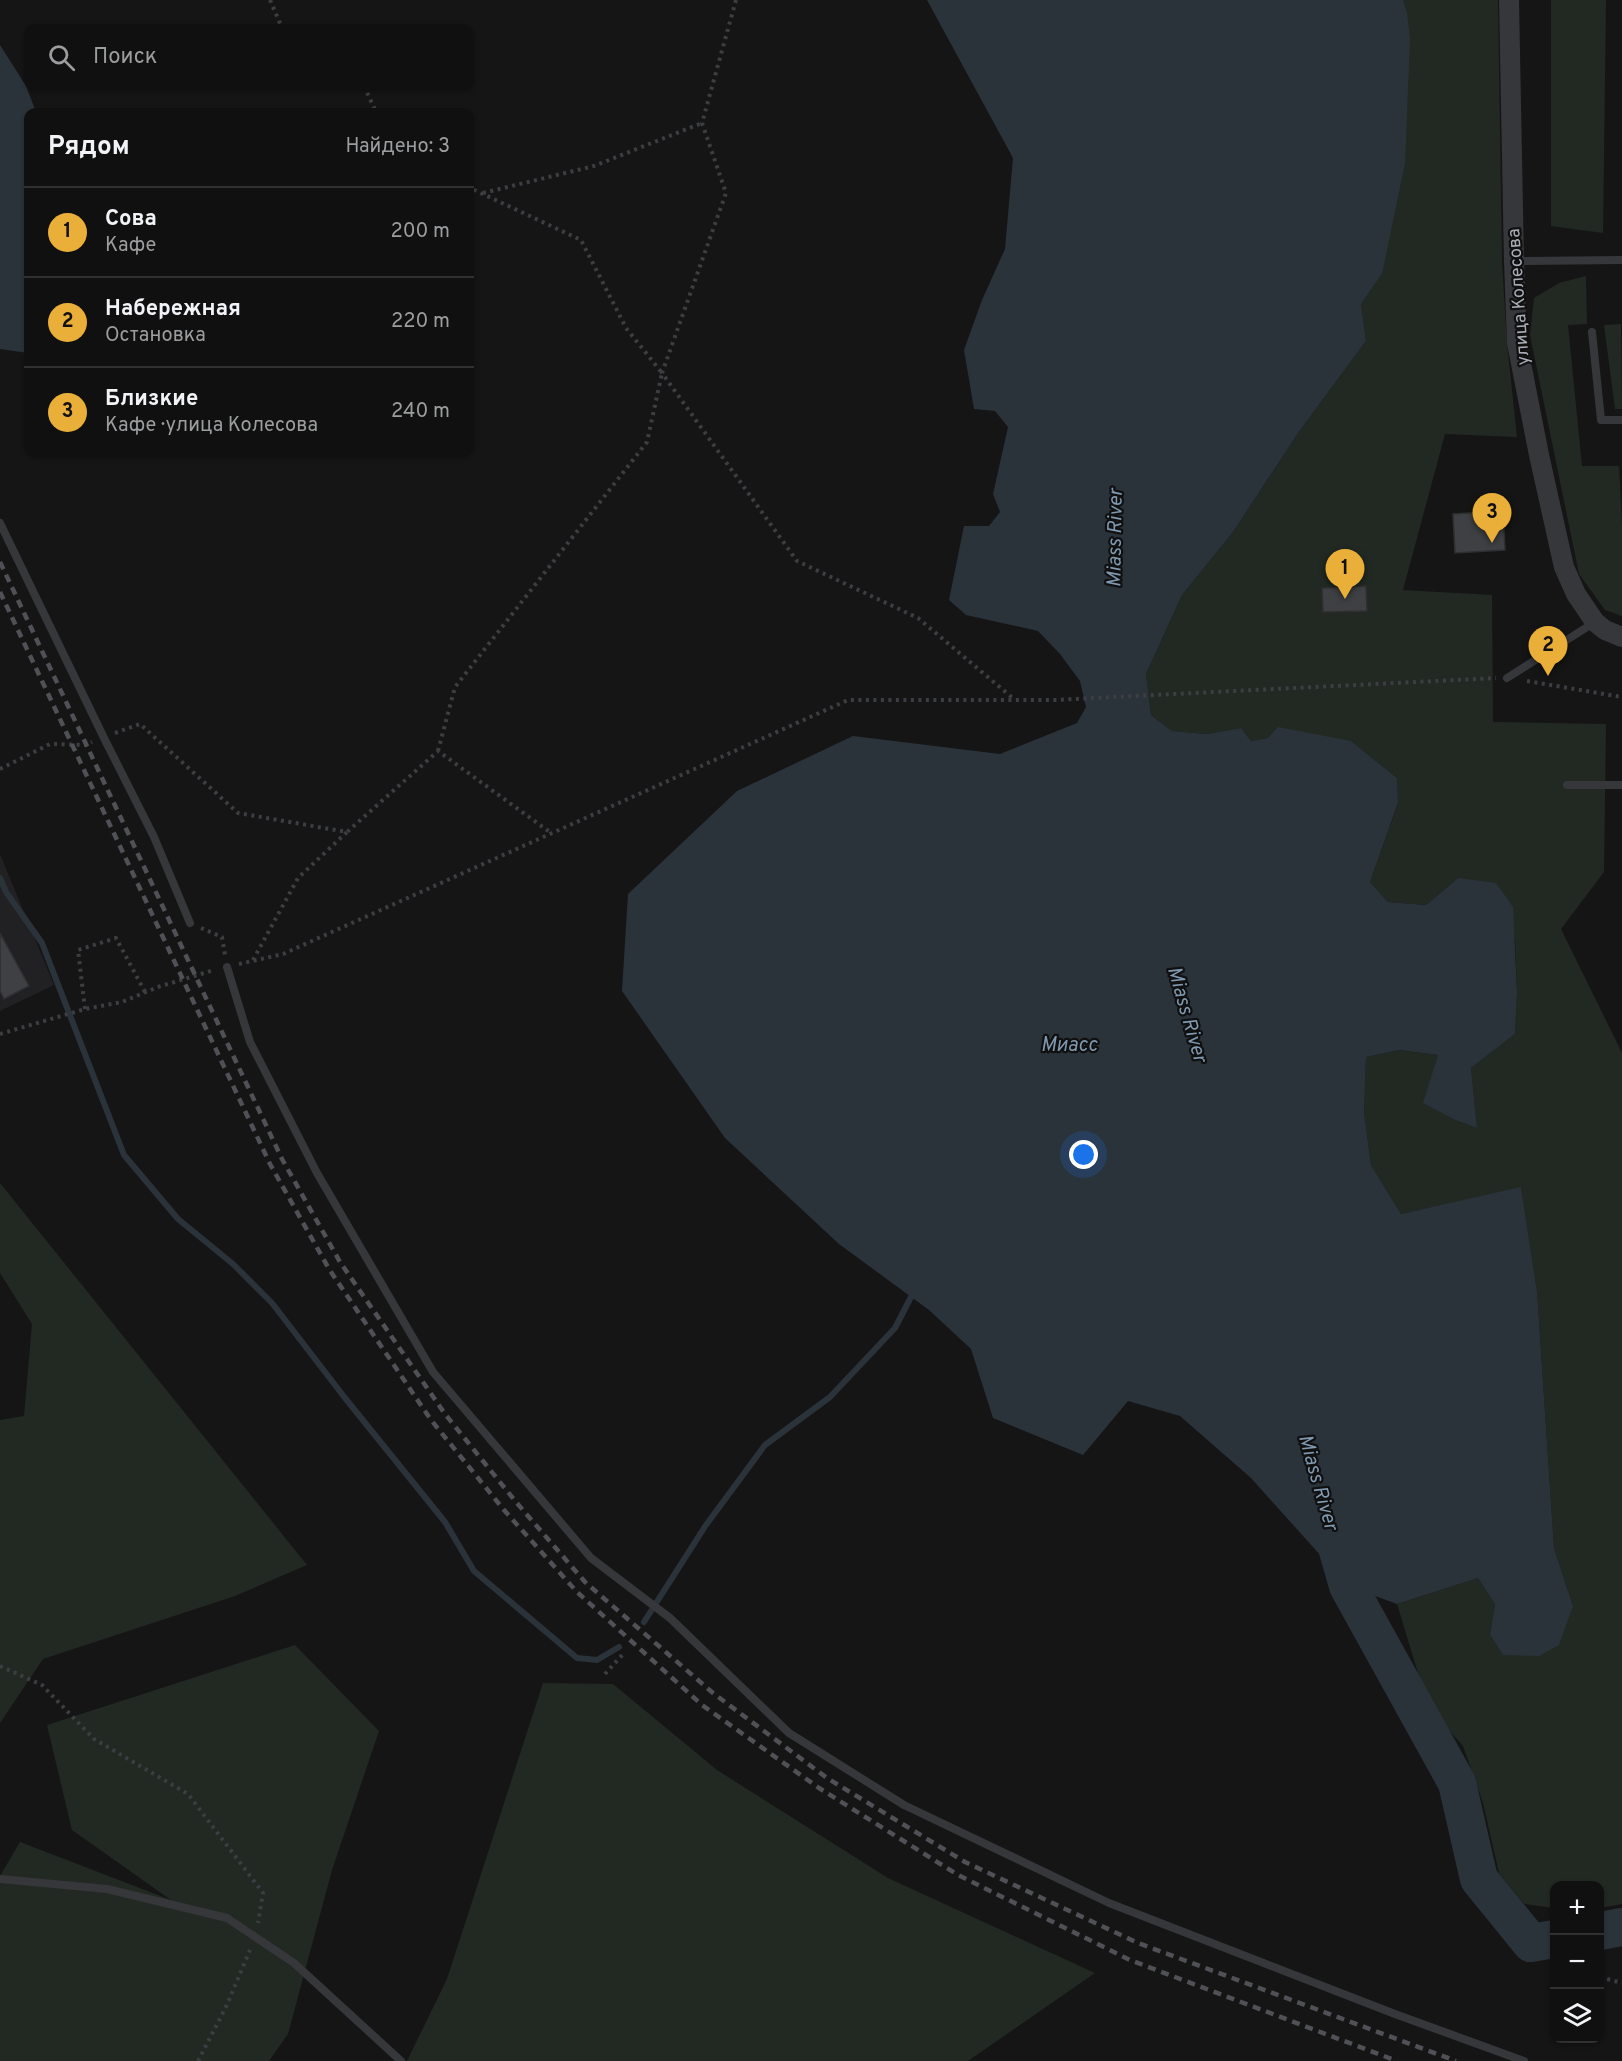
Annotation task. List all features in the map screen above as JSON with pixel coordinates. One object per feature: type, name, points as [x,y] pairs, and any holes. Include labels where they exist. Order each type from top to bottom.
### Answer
[{"type":"street","name":"улица Колесова","points":[[1509,0],[1517,343],[1554,529],[1564,567],[1576,594],[1595,622],[1622,638]]},
{"type":"lane","points":[[1514,261],[1622,260]]},
{"type":"lane","points":[[1592,332],[1601,420],[1622,420]]},
{"type":"lane","points":[[0,523],[154,837],[190,923]]},
{"type":"lane","points":[[1507,678],[1595,622]]},
{"type":"lane","points":[[1567,785],[1622,785]]},
{"type":"lane","points":[[227,967],[250,1042],[317,1173],[433,1372],[591,1558],[670,1618],[789,1733],[904,1805],[1109,1903],[1395,2014],[1524,2061]]},
{"type":"lane","points":[[0,1879],[107,1889],[227,1918],[294,1963],[401,2061]]},
{"type":"path","points":[[270,0],[280,24]]},
{"type":"path","points":[[252,961],[298,878],[438,751],[455,687],[647,442],[662,373],[726,193],[702,123],[736,0]]},
{"type":"path","points":[[366,90],[374,108]]},
{"type":"path","points":[[482,193],[594,166],[702,123]]},
{"type":"path","points":[[474,190],[581,240],[626,328],[662,373],[797,561],[918,618],[1016,700]]},
{"type":"path","points":[[0,1034],[122,1002],[196,975],[284,954],[848,700],[1055,700],[1507,678],[1622,697]]},
{"type":"path","points":[[0,769],[50,744],[86,745],[140,724],[238,813],[347,832]]},
{"type":"path","points":[[438,751],[551,833]]},
{"type":"path","points":[[190,923],[222,938],[227,967]]},
{"type":"path","points":[[85,1010],[78,950],[116,938],[145,992]]},
{"type":"path","points":[[605,1674],[624,1653]]},
{"type":"path","points":[[0,1666],[42,1685],[94,1738],[188,1794],[263,1893],[256,1937],[226,2007],[198,2061]]},
{"type":"path","points":[[1604,1978],[1622,1983]]},
{"type":"shaded area","points":[[1403,0],[1498,0],[1502,263],[1507,343],[1517,437],[1445,434],[1403,590],[1492,595],[1493,722],[1606,724],[1604,872],[1561,929],[1622,1053],[1622,1904],[1604,1907],[1604,1881],[1550,1881],[1550,1907],[1524,1904],[1499,1873],[1483,1803],[1463,1746],[1428,1706],[1397,1604],[1478,1578],[1495,1604],[1490,1634],[1573,1606],[1554,1548],[1537,1291],[1521,1188],[1401,1214],[1371,1165],[1364,1112],[1366,1057],[1400,1050],[1438,1055],[1424,1103],[1455,1120],[1477,1128],[1471,1068],[1515,1034],[1517,993],[1515,939],[1458,878],[1426,905],[1388,902],[1370,882],[1398,804],[1397,778],[1351,741],[1268,738],[1251,741],[1241,728],[1207,734],[1172,731],[1151,715],[1146,674],[1182,595],[1233,532],[1298,433],[1366,341],[1361,304],[1382,274],[1407,12]]},
{"type":"shaded area","points":[[1551,0],[1606,0],[1603,233],[1551,226]]},
{"type":"shaded area","points":[[1586,276],[1587,324],[1568,325],[1582,466],[1619,466],[1622,525],[1622,616],[1605,610],[1579,574],[1530,335],[1534,298],[1559,283]]},
{"type":"shaded area","points":[[1621,324],[1622,409],[1615,409],[1604,325]]},
{"type":"shaded area","points":[[0,854],[54,985],[0,1011]]},
{"type":"shaded area","points":[[0,1183],[307,1565],[235,1596],[43,1659],[0,1723],[0,1420],[24,1416],[32,1324],[0,1273]]},
{"type":"shaded area","points":[[295,1645],[379,1731],[332,1870],[288,2034],[269,2061],[0,2061],[0,1876],[20,1842],[171,1900],[72,1830],[47,1725]]},
{"type":"shaded area","points":[[543,1683],[613,1684],[717,1770],[888,1878],[1095,1973],[968,2061],[407,2061],[447,1979]]},
{"type":"water","name":"Миасс","points":[[927,0],[1403,0],[1407,12],[1410,39],[1405,163],[1382,274],[1361,304],[1366,341],[1298,433],[1233,532],[1182,595],[1146,674],[1151,715],[1172,731],[1207,734],[1241,728],[1251,741],[1268,738],[1278,727],[1351,741],[1397,778],[1398,803],[1370,882],[1388,902],[1426,905],[1458,878],[1496,883],[1513,907],[1517,993],[1515,1034],[1471,1068],[1477,1128],[1455,1120],[1423,1103],[1438,1055],[1400,1050],[1366,1057],[1364,1112],[1371,1165],[1401,1214],[1521,1187],[1537,1291],[1554,1548],[1573,1606],[1559,1645],[1539,1656],[1503,1655],[1490,1634],[1495,1604],[1478,1578],[1397,1604],[1348,1586],[1251,1478],[1180,1416],[1128,1401],[1083,1455],[993,1418],[971,1349],[929,1310],[839,1244],[725,1138],[622,991],[628,894],[737,791],[853,736],[1000,754],[1077,723],[1086,707],[1080,681],[1060,654],[1038,631],[966,615],[949,600],[964,526],[989,526],[1000,512],[993,494],[1008,427],[995,411],[974,409],[964,350],[982,300],[1005,249],[1013,158]]},
{"type":"water","points":[[0,45],[24,83],[24,90],[28,90],[34,108],[24,108],[24,352],[0,349]]},
{"type":"building","points":[[1503,511],[1505,550],[1455,553],[1453,514]]},
{"type":"building","points":[[1366,586],[1367,611],[1323,612],[1322,588]]},
{"type":"building","points":[[0,933],[29,986],[4,999],[0,991]]},
{"type":"waterway","points":[[0,878],[6,892],[42,943],[124,1155],[178,1219],[233,1264],[272,1303],[445,1522],[474,1571],[577,1658],[597,1660],[619,1647]]},
{"type":"waterway","points":[[644,1622],[706,1525],[765,1445],[830,1397],[895,1328],[911,1297]]},
{"type":"waterway","name":"Miass River","points":[[1334,1537],[1348,1586],[1457,1783],[1479,1879],[1531,1943],[1550,1940]]},
{"type":"waterway","name":"Miass River","points":[[1604,1930],[1622,1927]]},
{"type":"railway","points":[[0,562],[282,1159],[340,1262],[445,1414],[585,1582],[713,1693],[827,1778],[965,1862],[1138,1943],[1456,2061]]},
{"type":"railway","points":[[0,592],[270,1164],[329,1269],[431,1420],[504,1510],[577,1592],[702,1705],[819,1788],[958,1875],[1130,1960],[1397,2061]]},
{"type":"place","name":"Близкие","points":[[1492,543]]},
{"type":"place","name":"Сова","points":[[1345,599]]},
{"type":"place","name":"Набережная","points":[[1548,676]]}]
